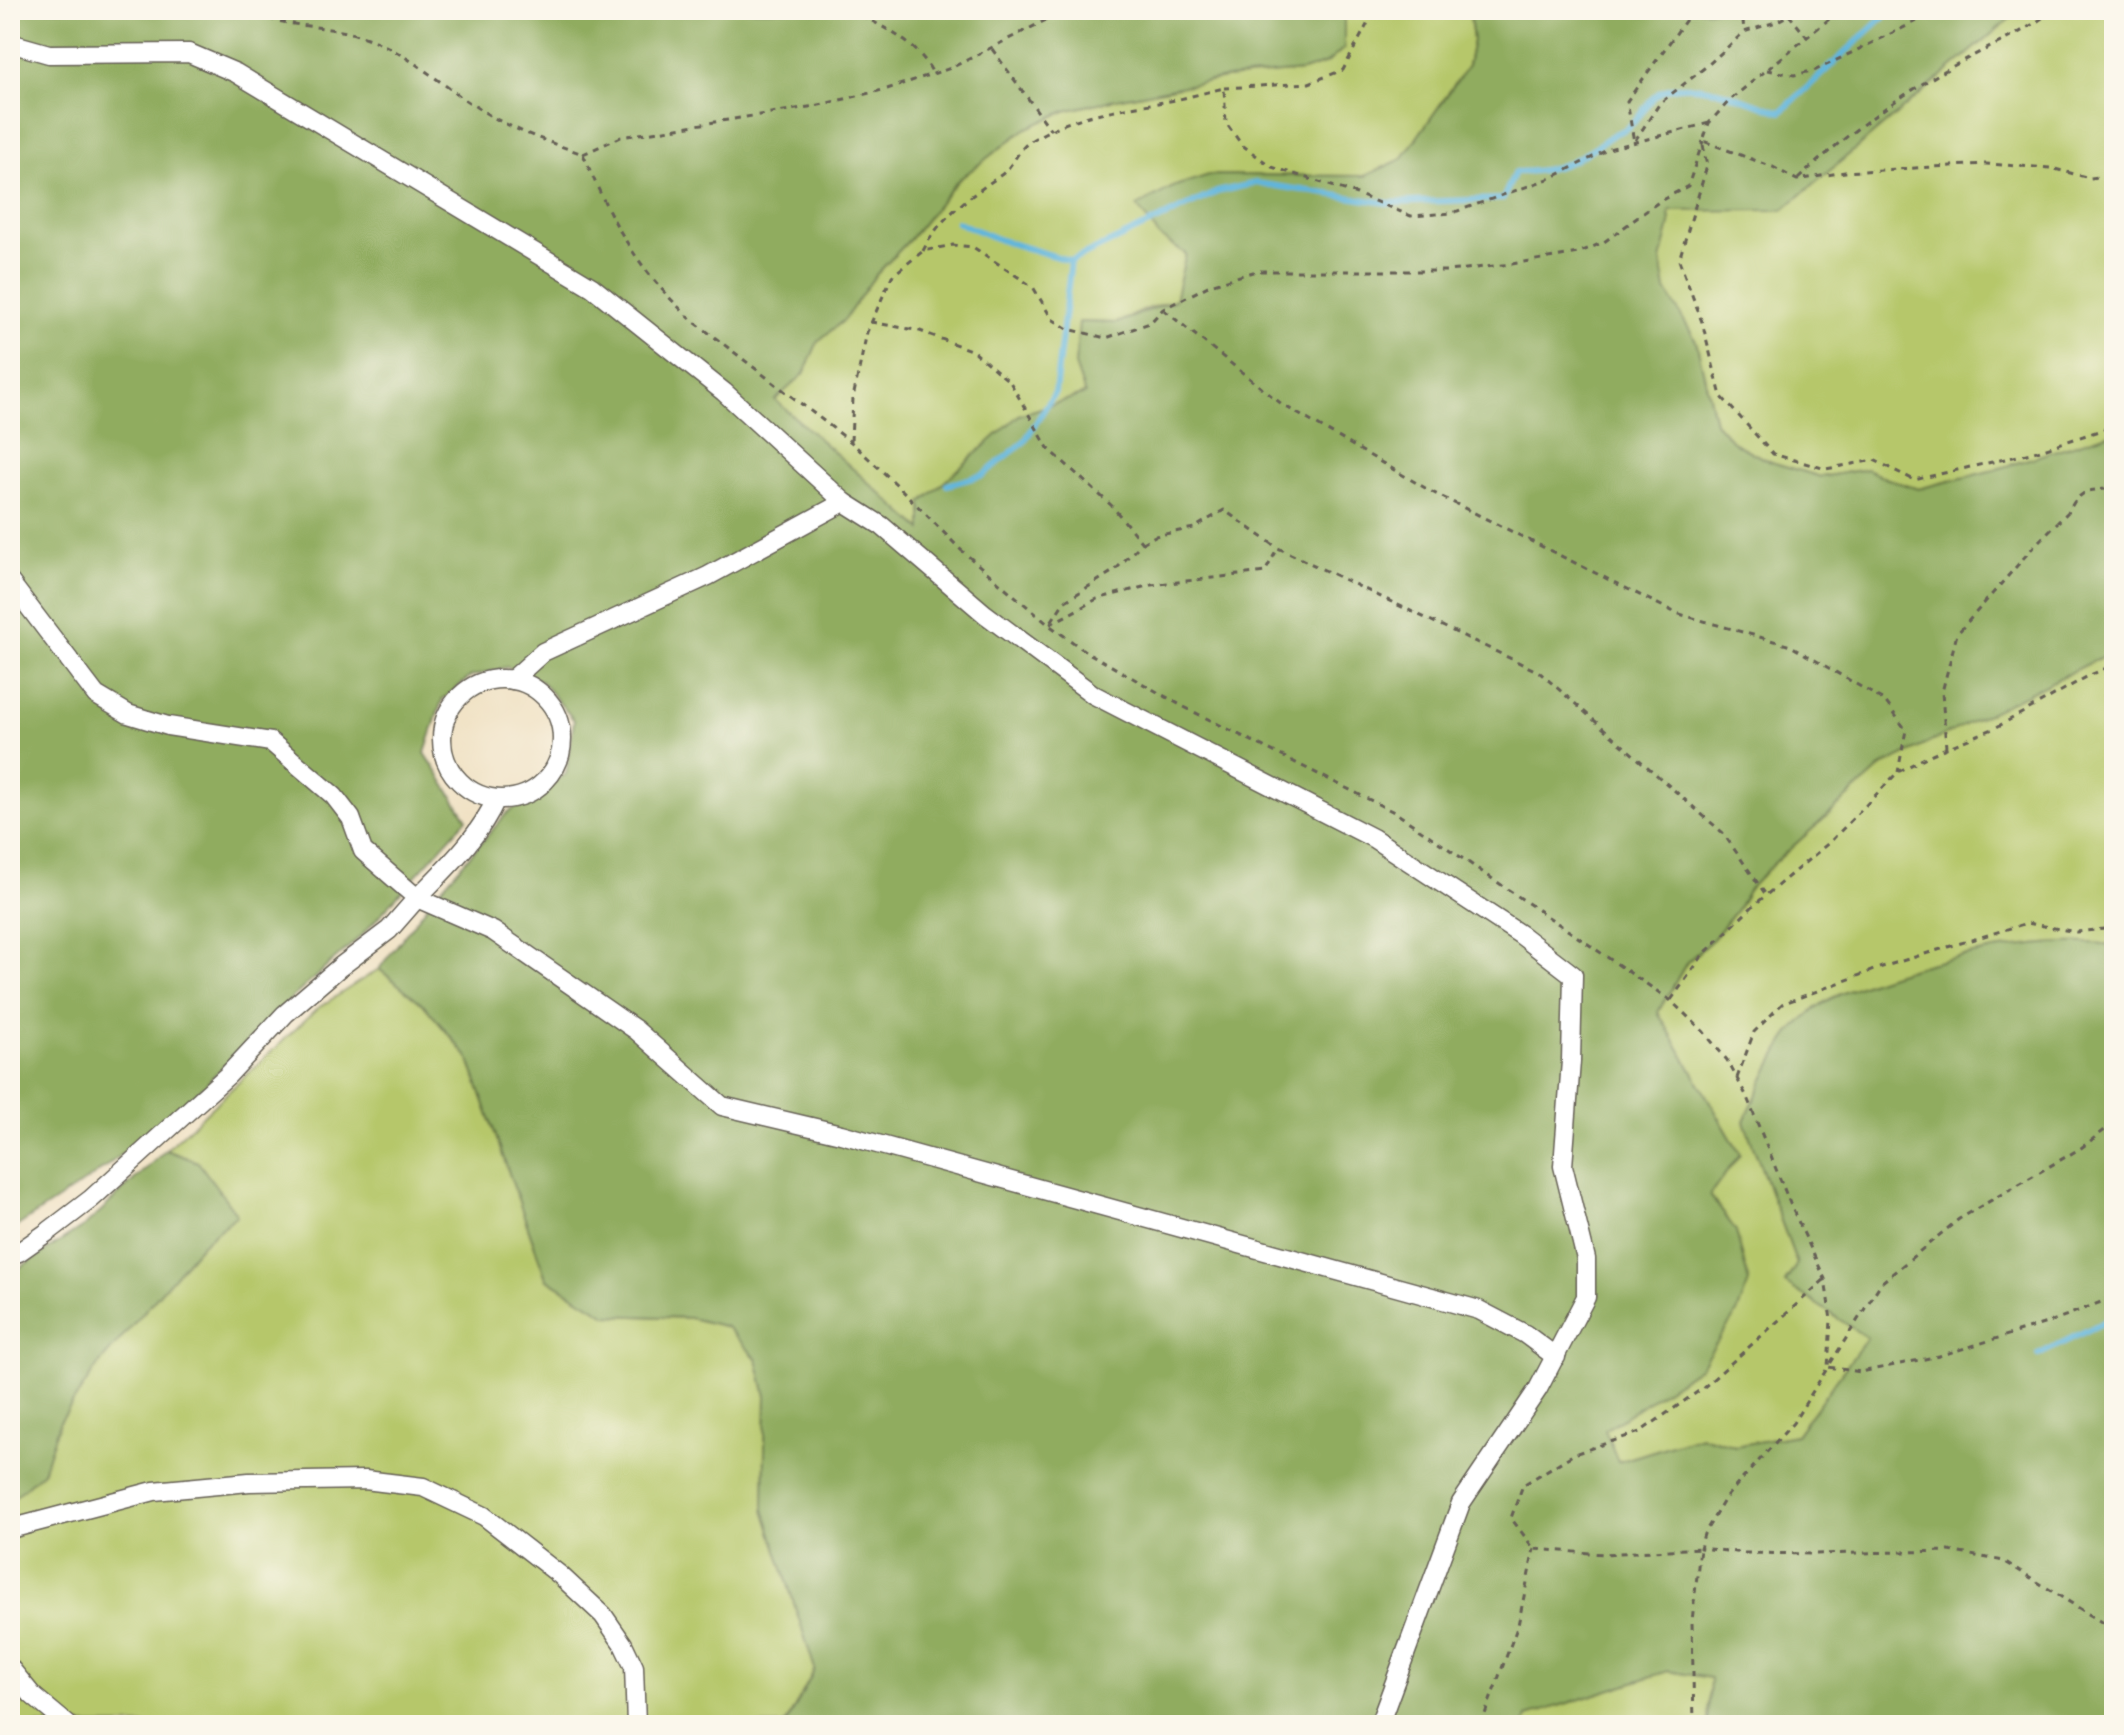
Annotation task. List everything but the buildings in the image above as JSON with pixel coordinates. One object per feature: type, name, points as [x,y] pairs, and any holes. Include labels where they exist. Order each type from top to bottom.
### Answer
[{"type":"lane","points":[[10,43],[49,54],[189,53],[236,73],[592,287],[724,392],[844,502],[882,526],[985,614],[1094,695],[1373,838],[1521,935],[1573,975],[1571,1061],[1563,1166],[1586,1259],[1586,1297],[1538,1389],[1461,1503],[1379,1725]]},
{"type":"lane","points":[[512,680],[543,652],[708,576],[844,502]]},
{"type":"lane","points":[[10,582],[96,695],[128,714],[168,726],[271,742],[334,796],[351,818],[363,851],[417,898],[493,931],[636,1030],[722,1106],[841,1134],[1479,1310],[1525,1334],[1556,1357]]},
{"type":"lane","points":[[492,679],[512,680],[531,686],[547,699],[558,717],[561,747],[550,775],[535,789],[516,797],[496,799],[477,794],[461,784],[442,750],[442,731],[447,713],[459,697],[474,686],[492,679]]},
{"type":"lane","points":[[10,1255],[49,1231],[144,1153],[228,1075],[285,1014],[389,930],[464,848],[496,799]]},
{"type":"lane","points":[[10,1529],[154,1491],[249,1482],[365,1480],[423,1487],[484,1516],[560,1575],[603,1615],[634,1667],[636,1725]]},
{"type":"lane","points":[[10,1668],[32,1695],[68,1725]]},
{"type":"path","points":[[246,10],[374,40],[482,111],[508,125],[583,154],[615,227],[634,257],[670,299],[692,320],[851,442],[961,550],[1049,625],[1085,651],[1184,707],[1396,813],[1670,1000],[1703,1031],[1727,1060],[1825,1279],[1831,1320],[1828,1367]]},
{"type":"path","points":[[851,10],[911,46],[925,59],[933,74]]},
{"type":"path","points":[[583,154],[621,137],[815,106],[887,89],[992,49],[1066,10]]},
{"type":"path","points":[[851,442],[853,398],[871,322],[892,276],[923,251],[930,236],[961,202],[1008,170],[1027,144],[1081,118],[1118,108],[1160,103],[1224,88],[1309,83],[1343,70],[1369,21],[1368,10]]},
{"type":"path","points":[[1634,142],[1627,101],[1693,10]]},
{"type":"path","points":[[1736,10],[1743,20],[1744,32]]},
{"type":"path","points":[[1743,20],[1751,10]]},
{"type":"path","points":[[1634,142],[1660,103],[1744,32],[1776,22],[1798,10]]},
{"type":"path","points":[[923,251],[953,245],[973,247],[1033,287],[1052,319],[1068,329],[1106,338],[1150,323],[1163,309],[1210,285],[1256,271],[1448,271],[1578,253],[1604,242],[1660,201],[1688,186],[1709,123],[1731,99],[1837,10]]},
{"type":"path","points":[[1833,15],[1866,10]]},
{"type":"path","points":[[1767,70],[1794,75],[1816,70],[1940,10]]},
{"type":"path","points":[[1797,180],[1871,118],[1957,64],[2032,28],[2053,10]]},
{"type":"path","points":[[1789,15],[1807,37]]},
{"type":"path","points":[[992,49],[1052,132]]},
{"type":"path","points":[[1224,88],[1226,123],[1242,145],[1272,167],[1357,194],[1411,216],[1452,213],[1493,201],[1551,178],[1609,149],[1709,123]]},
{"type":"path","points":[[1703,141],[1773,167],[1797,180],[1845,172],[1986,164],[2051,168],[2090,178],[2114,175]]},
{"type":"path","points":[[1703,141],[1707,166],[1679,260],[1702,322],[1721,396],[1773,454],[1826,469],[1874,460],[1914,480],[2031,453],[2114,426]]},
{"type":"path","points":[[1163,309],[1283,405],[1432,492],[1676,613],[1791,646],[1885,701],[1906,730],[1898,772]]},
{"type":"path","points":[[871,322],[920,331],[973,351],[1010,382],[1048,448],[1112,506],[1142,543]]},
{"type":"path","points":[[1946,748],[1942,692],[1957,634],[2068,512],[2076,499],[2087,491],[2114,488]]},
{"type":"path","points":[[1049,625],[1064,602],[1115,570],[1142,543],[1155,536],[1194,528],[1224,510],[1278,548],[1539,672],[1723,833],[1766,895]]},
{"type":"path","points":[[1049,625],[1097,599],[1151,585],[1265,572],[1278,548]]},
{"type":"path","points":[[1670,1000],[1703,955],[1766,895],[1831,841],[1898,772],[1995,728],[2114,665]]},
{"type":"path","points":[[1737,1078],[1754,1032],[1782,1004],[1882,967],[2027,923],[2076,932],[2114,928]]},
{"type":"path","points":[[1694,1725],[1692,1621],[1700,1548],[1704,1534],[1726,1497],[1793,1423],[1881,1283],[1959,1219],[2081,1148],[2114,1123]]},
{"type":"path","points":[[1481,1725],[1518,1625],[1534,1549],[1511,1518],[1523,1485],[1574,1454],[1640,1432],[1703,1388],[1825,1279]]},
{"type":"path","points":[[1828,1367],[1861,1372],[1939,1356],[2047,1323],[2114,1297]]},
{"type":"path","points":[[1534,1549],[1604,1554],[1700,1548],[1745,1553],[1949,1551],[1978,1555],[2004,1561],[2114,1630]]},
{"type":"green space","points":[[10,10],[1344,10],[1344,48],[1327,63],[1303,71],[1225,78],[1111,100],[1065,111],[1025,129],[957,181],[874,277],[844,320],[818,341],[804,374],[775,400],[922,530],[922,502],[1019,415],[1085,394],[1075,365],[1079,322],[1117,323],[1175,300],[1186,254],[1160,237],[1137,206],[1175,186],[1209,175],[1365,176],[1402,159],[1468,65],[1473,40],[1469,10],[2020,10],[1783,210],[1669,211],[1670,225],[1661,260],[1666,290],[1696,341],[1715,422],[1734,443],[1768,461],[1821,477],[1867,469],[1918,489],[1994,470],[2114,432],[2114,651],[1884,765],[1772,865],[1749,889],[1714,938],[1687,962],[1658,1012],[1740,1154],[1710,1195],[1736,1231],[1749,1282],[1737,1313],[1700,1367],[1605,1430],[1618,1462],[1701,1436],[1735,1446],[1796,1435],[1867,1338],[1785,1283],[1797,1264],[1744,1121],[1787,1037],[1801,1022],[1830,999],[1931,963],[2046,944],[2114,945],[2114,1725],[1708,1725],[1710,1678],[1668,1671],[1527,1716],[1524,1725],[782,1725],[787,1723],[815,1669],[764,1509],[766,1396],[757,1359],[727,1327],[690,1318],[606,1315],[546,1278],[468,1057],[424,1005],[379,969],[437,893],[507,813],[566,774],[574,720],[541,681],[507,667],[470,677],[442,700],[425,753],[467,819],[362,935],[272,1016],[204,1086],[95,1175],[10,1231]]},
{"type":"green space","points":[[1344,10],[1469,10],[1473,40],[1468,65],[1402,159],[1365,176],[1209,175],[1160,237],[1186,254],[1175,300],[1117,323],[1080,322],[1075,365],[1085,394],[1019,415],[923,531],[774,399],[804,374],[818,341],[844,320],[874,277],[957,181],[1025,129],[1065,111],[1111,100],[1225,78],[1303,71],[1326,63],[1344,48]]},
{"type":"green space","points":[[2020,10],[2114,10],[2114,432],[1994,470],[1918,489],[1867,469],[1821,477],[1768,461],[1734,443],[1715,422],[1696,341],[1666,291],[1661,260],[1670,225],[1669,210],[1783,210]]},
{"type":"green space","points":[[2114,651],[2114,945],[2046,944],[1931,963],[1830,999],[1793,1030],[1774,1060],[1744,1121],[1797,1264],[1785,1283],[1868,1337],[1796,1435],[1735,1446],[1701,1436],[1618,1462],[1604,1430],[1700,1367],[1736,1231],[1710,1195],[1740,1154],[1658,1012],[1687,962],[1714,938],[1749,889],[1772,865],[1884,765]]},
{"type":"green space","points":[[379,969],[424,1005],[468,1057],[546,1278],[606,1315],[690,1318],[728,1327],[757,1359],[766,1396],[764,1509],[815,1669],[786,1723],[10,1725],[10,1501],[43,1471],[59,1423],[98,1365],[202,1244],[237,1215],[198,1162],[166,1150],[318,1008]]},
{"type":"green space","points":[[166,1150],[198,1162],[237,1215],[202,1244],[98,1365],[59,1423],[43,1472],[10,1501],[10,1269],[19,1268],[86,1225]]},
{"type":"green space","points":[[1668,1671],[1710,1678],[1708,1725],[1524,1725],[1527,1716]]},
{"type":"waterway","points":[[957,222],[1000,240],[1071,261],[1217,192],[1256,183],[1387,203],[1503,199],[1515,172],[1544,170],[1577,158],[1634,123],[1653,98],[1668,89],[1704,88],[1781,112],[1891,10]]},
{"type":"waterway","points":[[947,485],[983,475],[1024,442],[1055,392],[1071,261]]},
{"type":"waterway","points":[[2038,1355],[2114,1317]]}]
